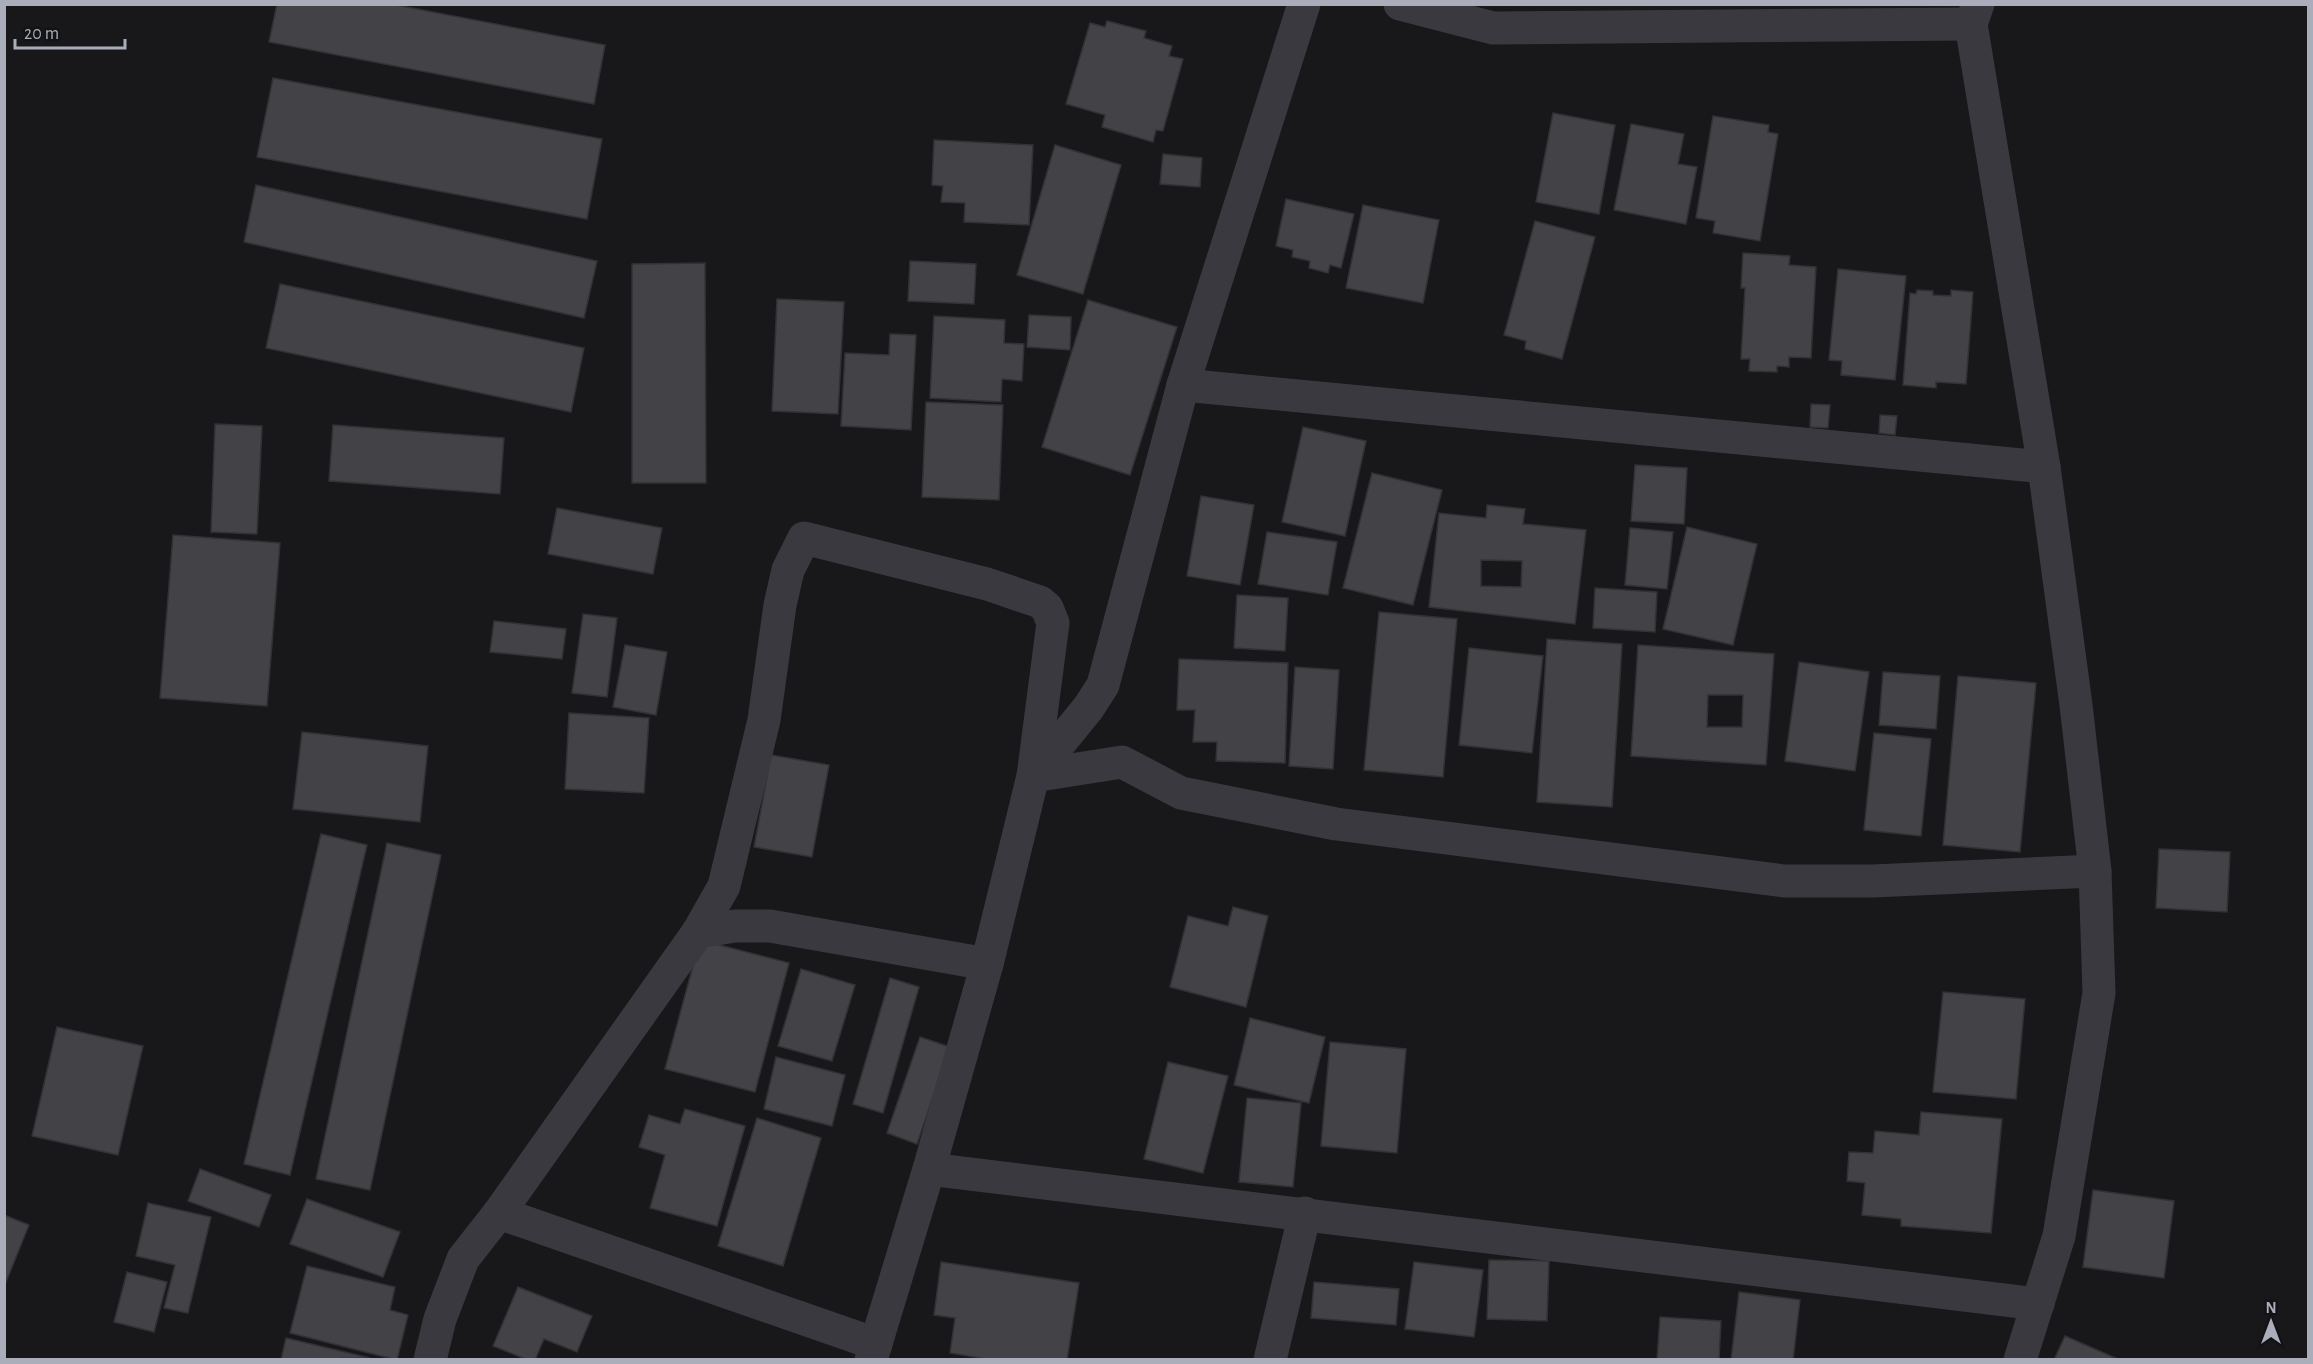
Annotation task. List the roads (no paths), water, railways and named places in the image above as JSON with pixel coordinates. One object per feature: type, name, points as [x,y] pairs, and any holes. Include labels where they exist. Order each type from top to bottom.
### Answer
[{"type":"street","points":[[1033,776],[1089,707],[1103,686],[1183,385],[1304,4]]},
{"type":"street","points":[[1400,4],[1493,28],[1975,14],[2044,467],[2076,705],[2095,871],[2099,993],[2059,1236],[2020,1359]]},
{"type":"street","points":[[1183,385],[2044,467]]},
{"type":"street","points":[[430,1359],[440,1319],[463,1259],[499,1214],[698,932],[724,886],[764,720],[780,605],[788,570],[804,538],[987,584],[1040,602],[1047,609],[1053,623],[1033,776],[987,964],[930,1169],[873,1352],[499,1214]]},
{"type":"street","points":[[1033,776],[1122,762],[1181,793],[1336,824],[1784,881],[1873,881],[2095,871]]},
{"type":"street","points":[[698,932],[735,926],[771,926],[987,964]]},
{"type":"street","points":[[930,1169],[2038,1304]]},
{"type":"street","points":[[1270,1359],[1305,1214]]}]
